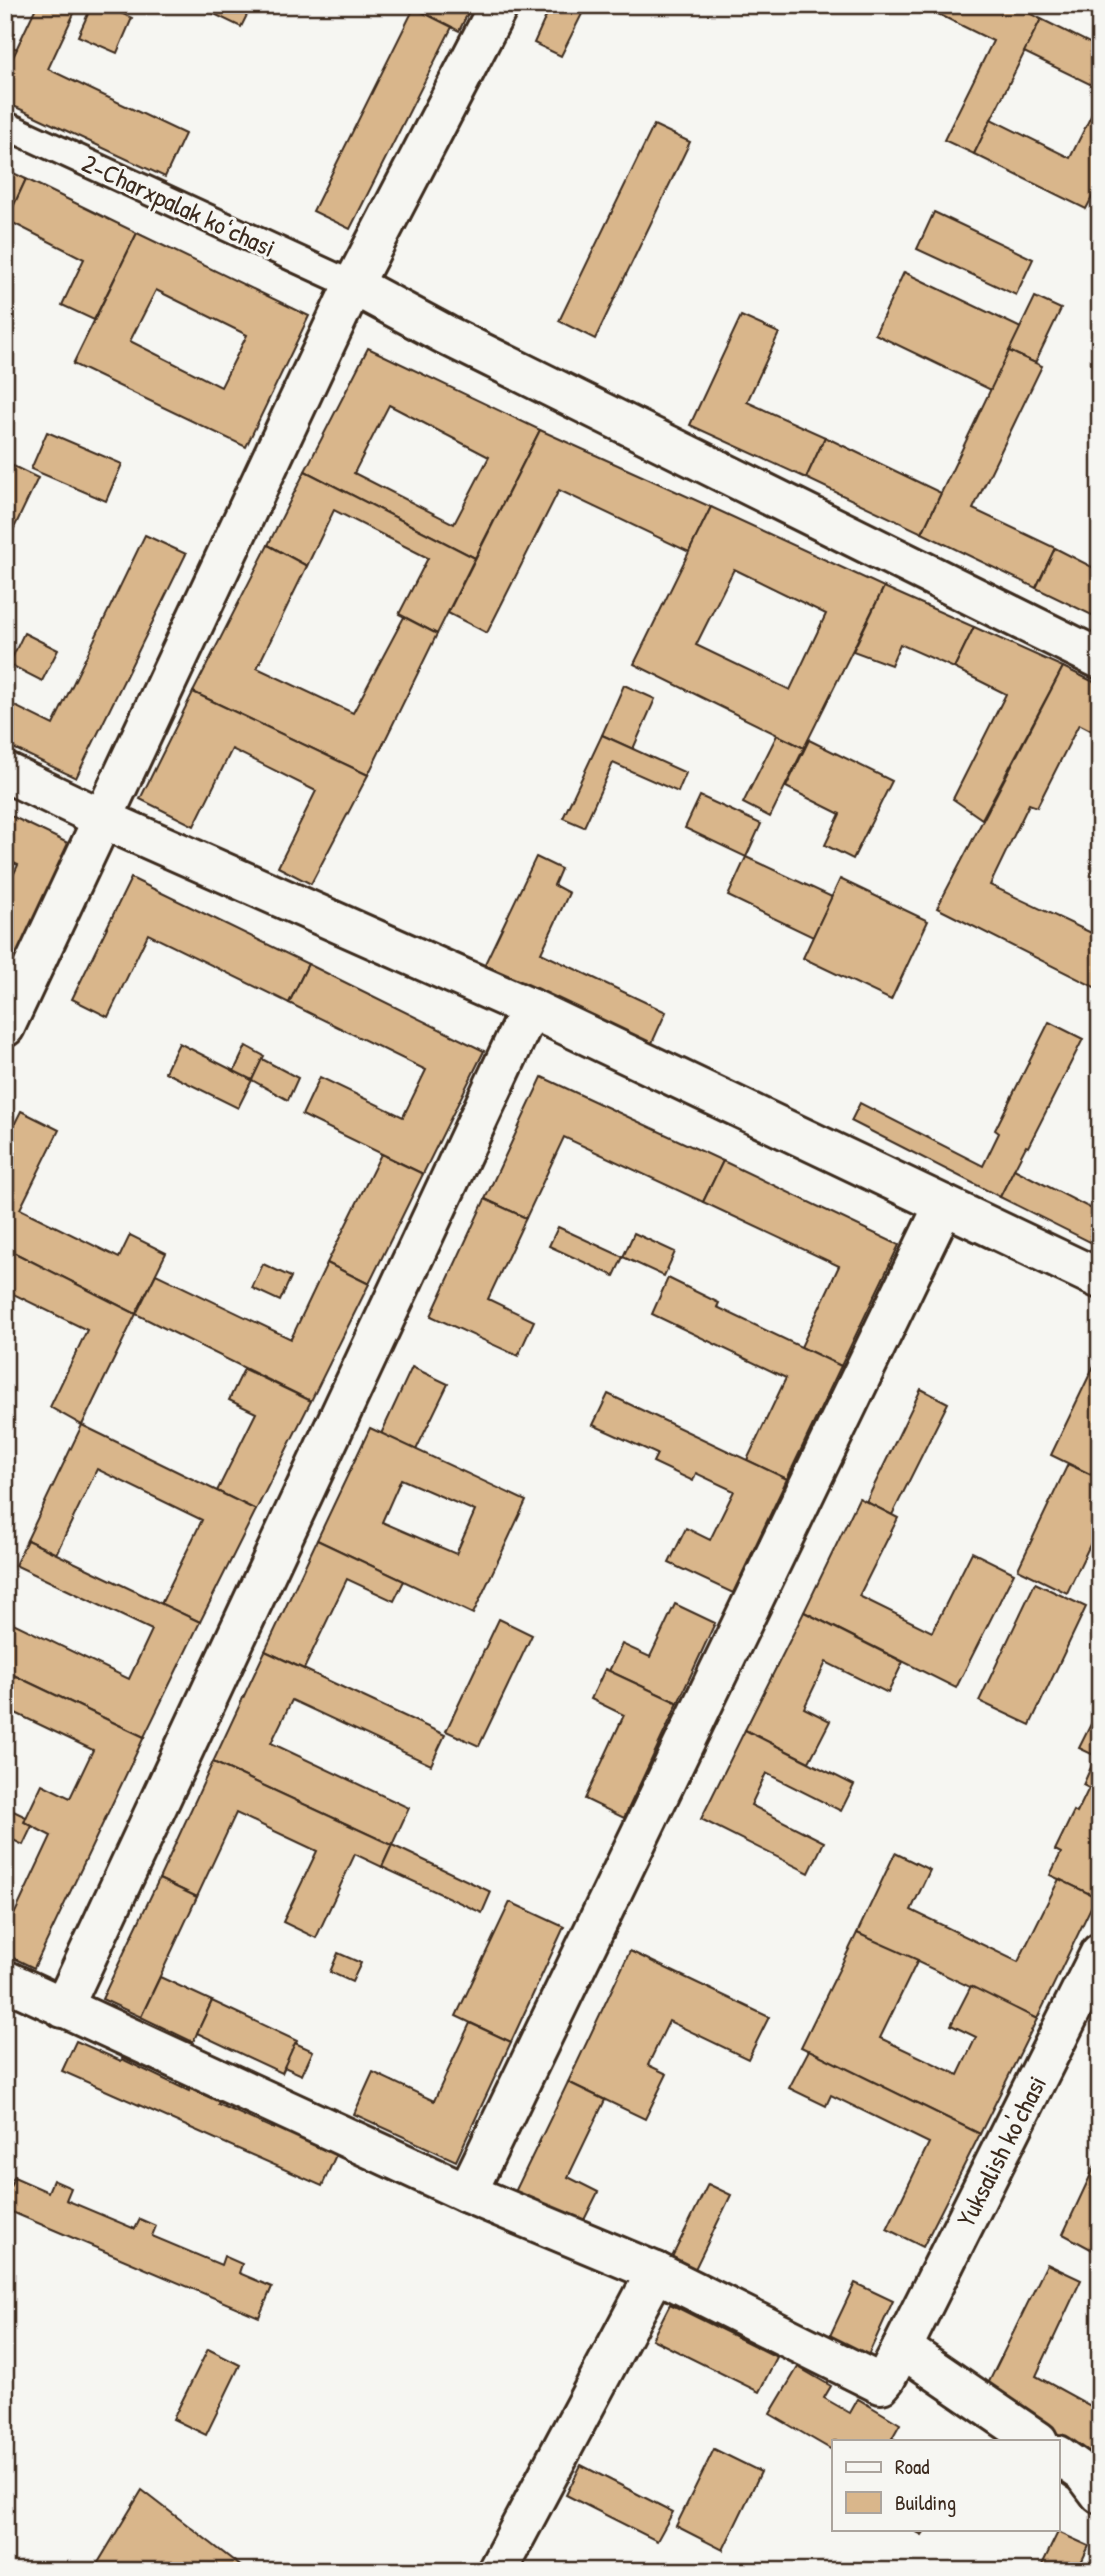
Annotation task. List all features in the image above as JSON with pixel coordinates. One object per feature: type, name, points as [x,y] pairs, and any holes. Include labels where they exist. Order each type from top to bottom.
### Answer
[{"type":"street","points":[[5,1027],[353,285],[499,5]]},
{"type":"street","points":[[353,285],[446,335],[1100,659]]},
{"type":"street","points":[[5,772],[101,818],[530,1008],[1100,1279]]},
{"type":"street","points":[[63,2008],[530,1008]]},
{"type":"street","points":[[467,2193],[944,1205]]},
{"type":"street","name":"Yuksalish ko'chasi","points":[[656,2272],[878,2384],[884,2382],[1100,1953]]},
{"type":"street","points":[[5,1980],[467,2193],[656,2272],[497,2571]]},
{"type":"street","points":[[902,2348],[1037,2440]]},
{"type":"street","points":[[1060,2456],[1086,2474],[1100,2494]]},
{"type":"lane","name":"2-Charxpalak koʻchasi","points":[[5,125],[353,285]]},
{"type":"building","points":[[37,5],[78,5],[48,69],[185,134],[165,177],[5,102],[5,73]]},
{"type":"building","points":[[92,5],[103,5],[132,18],[117,53],[78,36]]},
{"type":"building","points":[[211,5],[252,5],[241,27],[208,11]]},
{"type":"building","points":[[408,5],[472,5],[459,31]]},
{"type":"building","points":[[551,5],[580,5],[585,8],[561,56],[534,43]]},
{"type":"building","points":[[920,5],[1013,5],[1041,19],[974,154],[944,140],[993,41]]},
{"type":"building","points":[[414,8],[452,27],[350,229],[313,211]]},
{"type":"building","points":[[1041,19],[1100,48],[1100,89],[1024,52]]},
{"type":"building","points":[[5,44],[17,49],[5,73]]},
{"type":"building","points":[[1100,98],[1100,182],[1086,209],[974,154],[991,119],[1070,158]]},
{"type":"building","points":[[654,125],[690,142],[595,339],[559,321]]},
{"type":"building","points":[[5,169],[26,179],[7,220],[5,219]]},
{"type":"building","points":[[26,179],[137,233],[94,320],[62,305],[84,259],[7,220]]},
{"type":"building","points":[[934,212],[1033,259],[1016,295],[917,249]]},
{"type":"building","points":[[137,233],[309,316],[246,447],[73,364]],"holes":[[[156,290],[247,335],[221,387],[130,341]]]},
{"type":"building","points":[[904,272],[1021,328],[991,390],[875,334]]},
{"type":"building","points":[[1035,297],[1061,309],[1035,363],[1009,351]]},
{"type":"building","points":[[741,316],[779,333],[747,402],[825,437],[806,478],[690,425]]},
{"type":"building","points":[[368,348],[540,430],[475,558],[305,471]],"holes":[[[389,405],[489,457],[454,524],[354,473]]]},
{"type":"building","points":[[1009,351],[1042,366],[973,509],[1055,548],[1036,588],[922,533]]},
{"type":"building","points":[[540,430],[711,507],[689,552],[559,490],[487,633],[448,613]]},
{"type":"building","points":[[47,432],[122,464],[106,501],[31,469]]},
{"type":"building","points":[[825,437],[941,493],[922,533],[806,478]]},
{"type":"building","points":[[5,462],[38,478],[5,547]]},
{"type":"building","points":[[305,471],[475,558],[437,634],[399,614],[428,558],[334,510],[307,566],[268,545]]},
{"type":"building","points":[[711,507],[884,587],[804,748],[634,664]],"holes":[[[734,569],[826,614],[790,690],[696,645]]]},
{"type":"building","points":[[145,535],[186,554],[76,778],[5,744],[5,701],[53,725]]},
{"type":"building","points":[[268,545],[307,566],[257,668],[353,713],[404,617],[437,634],[368,775],[193,692]]},
{"type":"building","points":[[1055,548],[1100,571],[1100,619],[1036,588]]},
{"type":"building","points":[[884,587],[974,627],[954,668],[900,644],[891,665],[853,651]]},
{"type":"building","points":[[974,627],[1063,667],[982,819],[953,799],[1006,694],[954,668]]},
{"type":"building","points":[[24,633],[58,650],[42,681],[9,664]]},
{"type":"building","points":[[1063,667],[1100,685],[1100,735],[1079,724],[1037,807],[1029,804],[990,885],[1100,937],[1100,990],[937,908]]},
{"type":"building","points":[[624,685],[655,699],[633,749],[602,735]]},
{"type":"building","points":[[193,692],[368,775],[311,884],[278,867],[316,791],[232,749],[194,826],[140,799]]},
{"type":"building","points":[[602,735],[686,773],[678,792],[613,763],[584,827],[563,818]]},
{"type":"building","points":[[777,735],[804,748],[770,817],[743,803]]},
{"type":"building","points":[[809,740],[892,781],[853,859],[825,845],[840,814],[786,787]]},
{"type":"building","points":[[700,796],[761,824],[746,857],[685,828]]},
{"type":"building","points":[[5,813],[72,845],[12,968],[5,965],[5,892],[18,865],[5,859]]},
{"type":"building","points":[[536,857],[561,869],[554,885],[569,893],[541,953],[666,1012],[647,1054],[480,974]]},
{"type":"building","points":[[746,857],[832,897],[813,937],[728,896]]},
{"type":"building","points":[[131,878],[308,964],[289,1003],[148,934],[108,1017],[72,999]]},
{"type":"building","points":[[840,879],[928,921],[891,1000],[803,958]]},
{"type":"building","points":[[308,964],[484,1051],[423,1174],[302,1115],[320,1077],[403,1117],[426,1070],[289,1003]]},
{"type":"building","points":[[5,965],[12,968],[5,983]]},
{"type":"building","points":[[1049,1022],[1083,1039],[1000,1197],[851,1121],[860,1103],[983,1166],[999,1133],[995,1130]]},
{"type":"building","points":[[179,1043],[252,1080],[238,1108],[165,1072]]},
{"type":"building","points":[[246,1046],[264,1056],[252,1080],[234,1071]]},
{"type":"building","points":[[262,1059],[298,1078],[288,1100],[252,1080]]},
{"type":"building","points":[[542,1077],[723,1161],[703,1202],[564,1137],[526,1218],[485,1199]]},
{"type":"building","points":[[21,1111],[59,1130],[20,1209],[119,1258],[130,1235],[166,1253],[136,1314],[5,1248],[5,1143]]},
{"type":"building","points":[[381,1154],[423,1174],[369,1284],[327,1263]]},
{"type":"building","points":[[723,1161],[899,1245],[841,1366],[801,1347],[839,1266],[703,1202]]},
{"type":"building","points":[[1014,1169],[1100,1213],[1100,1247],[1000,1197]]},
{"type":"building","points":[[485,1199],[526,1218],[488,1299],[534,1321],[518,1356],[431,1316]]},
{"type":"building","points":[[558,1227],[623,1257],[614,1276],[549,1246]]},
{"type":"building","points":[[634,1233],[675,1252],[664,1276],[623,1257]]},
{"type":"building","points":[[5,1248],[136,1314],[82,1425],[50,1407],[87,1330],[5,1290]]},
{"type":"building","points":[[327,1263],[369,1284],[311,1401],[136,1314],[156,1274],[291,1339]]},
{"type":"building","points":[[263,1264],[291,1277],[280,1301],[252,1288]]},
{"type":"building","points":[[668,1278],[719,1303],[717,1307],[841,1366],[787,1479],[747,1460],[786,1378],[652,1314]]},
{"type":"building","points":[[1100,1353],[1100,1479],[1051,1455]]},
{"type":"building","points":[[412,1367],[448,1384],[416,1450],[381,1434]]},
{"type":"building","points":[[244,1369],[311,1401],[256,1510],[217,1491],[256,1413],[229,1400]]},
{"type":"building","points":[[921,1389],[948,1403],[892,1515],[866,1502]]},
{"type":"building","points":[[608,1394],[787,1479],[733,1593],[669,1563],[686,1528],[710,1540],[734,1491],[696,1473],[693,1481],[653,1462],[657,1454],[593,1425]]},
{"type":"building","points":[[82,1425],[256,1510],[200,1622],[161,1604],[202,1520],[97,1469],[56,1554],[27,1540]]},
{"type":"building","points":[[370,1428],[526,1501],[473,1614],[317,1540]],"holes":[[[401,1479],[475,1511],[456,1554],[382,1522]]]},
{"type":"building","points":[[1068,1464],[1100,1479],[1100,1524],[1067,1593],[1018,1569]]},
{"type":"building","points":[[859,1498],[898,1518],[859,1596],[932,1632],[972,1552],[1014,1573],[956,1688],[804,1612]]},
{"type":"building","points":[[27,1540],[200,1622],[144,1737],[5,1671],[5,1619],[129,1679],[152,1630],[15,1565]]},
{"type":"building","points":[[317,1540],[404,1581],[394,1601],[347,1579],[304,1669],[265,1651]]},
{"type":"building","points":[[1035,1583],[1086,1607],[1030,1725],[979,1701]]},
{"type":"building","points":[[675,1604],[715,1623],[678,1703],[609,1671],[622,1644],[650,1657]]},
{"type":"building","points":[[804,1612],[903,1662],[888,1693],[826,1662],[804,1708],[830,1721],[809,1762],[745,1730]]},
{"type":"building","points":[[499,1619],[532,1635],[479,1746],[446,1731]]},
{"type":"building","points":[[265,1651],[445,1735],[431,1765],[292,1700],[271,1743],[409,1808],[392,1845],[213,1762]]},
{"type":"building","points":[[605,1669],[678,1703],[624,1818],[585,1799],[624,1715],[591,1699]]},
{"type":"building","points":[[5,1671],[144,1737],[34,1968],[5,1954],[5,1911],[14,1915],[51,1836],[24,1822],[42,1784],[70,1798],[93,1750],[5,1708]]},
{"type":"building","points":[[1100,1709],[1100,1758],[1079,1748]]},
{"type":"building","points":[[745,1730],[854,1785],[841,1811],[766,1773],[751,1805],[824,1842],[809,1873],[701,1819]]},
{"type":"building","points":[[1096,1756],[1100,1758],[1100,1889],[1096,1897],[1050,1875],[1061,1853],[1055,1850],[1089,1788],[1083,1785]]},
{"type":"building","points":[[213,1762],[392,1845],[382,1867],[355,1854],[316,1938],[283,1922],[317,1851],[236,1813],[197,1897],[159,1879]]},
{"type":"building","points":[[5,1807],[26,1817],[24,1822],[32,1826],[23,1845],[5,1836]]},
{"type":"building","points":[[392,1845],[491,1892],[482,1913],[382,1867]]},
{"type":"building","points":[[895,1853],[930,1870],[911,1910],[1018,1962],[1059,1879],[1096,1897],[1037,2019],[857,1933]]},
{"type":"building","points":[[159,1879],[197,1897],[141,2017],[102,1999]]},
{"type":"building","points":[[510,1902],[564,1927],[511,2042],[456,2016]]},
{"type":"building","points":[[857,1933],[918,1960],[880,2038],[958,2075],[976,2037],[951,2025],[971,1986],[1037,2019],[980,2134],[801,2047]]},
{"type":"building","points":[[630,1951],[769,2017],[748,2059],[669,2021],[648,2065],[667,2074],[645,2119],[568,2082]]},
{"type":"building","points":[[338,1953],[361,1963],[352,1982],[330,1972]]},
{"type":"building","points":[[160,1977],[212,2001],[193,2042],[141,2017]]},
{"type":"building","points":[[212,2001],[297,2041],[282,2073],[197,2033]]},
{"type":"building","points":[[470,2023],[511,2042],[456,2161],[354,2114],[373,2072],[434,2101]]},
{"type":"building","points":[[76,2041],[121,2061],[122,2059],[189,2091],[190,2088],[219,2101],[218,2104],[274,2129],[275,2126],[336,2155],[322,2186],[62,2071]]},
{"type":"building","points":[[295,2043],[313,2051],[302,2075],[284,2067]]},
{"type":"building","points":[[809,2050],[980,2134],[923,2247],[887,2229],[929,2143],[831,2095],[826,2106],[789,2088]]},
{"type":"building","points":[[568,2082],[605,2100],[568,2177],[598,2192],[581,2226],[514,2194]]},
{"type":"building","points":[[1100,2155],[1100,2254],[1063,2234]]},
{"type":"building","points":[[14,2177],[48,2192],[53,2180],[71,2188],[66,2200],[135,2229],[140,2219],[156,2226],[152,2236],[221,2265],[224,2256],[242,2264],[239,2273],[272,2287],[259,2317],[5,2209],[5,2199]]},
{"type":"building","points":[[708,2184],[731,2195],[695,2269],[672,2257]]},
{"type":"building","points":[[1047,2264],[1081,2280],[1036,2376],[1100,2411],[1100,2458],[983,2394]]},
{"type":"building","points":[[855,2283],[893,2301],[866,2360],[827,2342]]},
{"type":"building","points":[[670,2304],[777,2357],[759,2392],[652,2339]]},
{"type":"building","points":[[208,2349],[240,2365],[206,2435],[173,2419]]},
{"type":"building","points":[[798,2367],[831,2386],[824,2398],[850,2413],[858,2399],[900,2424],[892,2438],[896,2440],[832,2440],[832,2450],[770,2414]]},
{"type":"building","points":[[714,2449],[761,2472],[723,2550],[676,2526]]},
{"type":"building","points":[[581,2465],[673,2512],[657,2541],[566,2495]]},
{"type":"building","points":[[142,2490],[247,2571],[93,2571]]},
{"type":"building","points":[[913,2530],[925,2530],[922,2535]]},
{"type":"building","points":[[1058,2532],[1089,2546],[1077,2571],[1039,2571]]},
{"type":"building","points":[[702,2562],[718,2571],[698,2571]]}]
